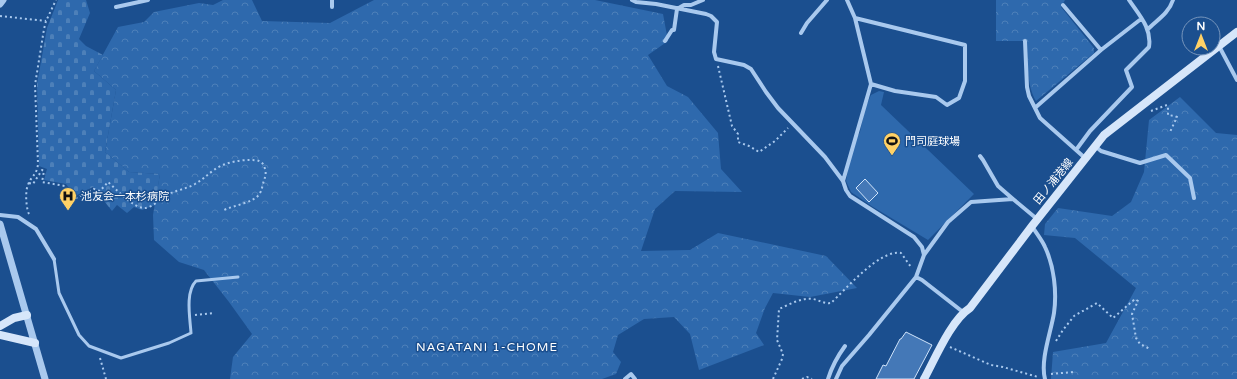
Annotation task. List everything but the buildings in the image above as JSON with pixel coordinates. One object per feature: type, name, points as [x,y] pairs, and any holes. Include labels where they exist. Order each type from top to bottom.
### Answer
[{"type":"main road","name":"田ノ浦港線","points":[[1221,44],[1237,32]]},
{"type":"main road","name":"田ノ浦港線","points":[[924,379],[947,335],[963,312],[970,308],[1037,219],[1104,135],[1206,56]]},
{"type":"main road","points":[[0,326],[14,318],[27,315]]},
{"type":"main road","points":[[0,335],[35,342]]},
{"type":"street","points":[[0,4],[3,0]]},
{"type":"street","points":[[116,7],[148,0]]},
{"type":"street","points":[[332,0],[332,7]]},
{"type":"street","points":[[632,0],[711,16],[716,22],[714,52],[716,59],[744,64],[751,69],[766,92],[825,157],[843,181],[850,196],[914,237],[922,247],[924,255]]},
{"type":"street","points":[[677,9],[703,0]]},
{"type":"street","points":[[801,33],[807,23],[827,0]]},
{"type":"street","points":[[843,181],[871,84],[855,18],[847,0]]},
{"type":"street","points":[[1076,150],[1090,131],[1132,87],[1126,70],[1149,47],[1150,38],[1148,29],[1129,0]]},
{"type":"street","points":[[1148,29],[1167,12],[1173,0]]},
{"type":"street","points":[[1063,5],[1101,50]]},
{"type":"street","points":[[665,41],[672,30],[674,30],[677,9]]},
{"type":"street","points":[[855,18],[965,45],[965,81],[959,98],[947,106],[936,97],[895,91],[871,84]]},
{"type":"street","points":[[1036,107],[1101,50],[1141,19]]},
{"type":"street","points":[[1025,41],[1027,87],[1029,96],[1036,107],[1040,118],[1086,158]]},
{"type":"street","points":[[1221,50],[1237,80]]},
{"type":"street","points":[[1095,146],[1101,151],[1140,163],[1166,155],[1190,178],[1194,198]]},
{"type":"street","points":[[980,156],[998,186],[1037,219]]},
{"type":"street","points":[[836,379],[842,366],[917,275],[924,255],[948,222],[971,202],[1013,199]]},
{"type":"street","points":[[0,215],[18,217],[36,229],[54,259]]},
{"type":"street","points":[[0,224],[46,379]]},
{"type":"street","points":[[1032,226],[1045,246],[1051,262],[1056,297],[1044,362],[1045,378]]},
{"type":"street","points":[[917,275],[963,312]]},
{"type":"street","points":[[828,379],[831,367],[845,346]]},
{"type":"street","points":[[625,379],[632,374],[636,379]]},
{"type":"lane","points":[[54,259],[59,293],[79,335],[89,346],[121,358],[191,333],[190,294],[196,281],[238,277]]},
{"type":"path","points":[[32,218],[27,209],[27,193],[28,185],[37,171],[38,164],[35,85],[46,21],[56,0]]},
{"type":"path","points":[[0,16],[46,21]]},
{"type":"path","points":[[716,59],[732,126],[738,134],[738,142],[759,152],[775,141],[793,123]]},
{"type":"path","points":[[1142,106],[1150,112],[1167,105],[1168,115],[1177,117],[1170,132]]},
{"type":"path","points":[[29,183],[33,184],[42,170],[44,171],[42,182],[65,186],[74,199],[94,189],[100,191],[108,182],[134,205],[144,208],[169,194],[189,187],[202,180],[214,169],[223,165],[243,160],[260,161],[266,171],[261,192],[258,197],[222,211]]},
{"type":"path","points":[[774,379],[783,354],[777,340],[779,308],[806,298],[824,303],[831,303],[873,263],[883,256],[896,252],[901,253],[917,275]]},
{"type":"path","points":[[1047,347],[1052,347],[1074,316],[1097,302],[1113,318],[1135,299],[1138,301],[1132,314],[1136,338],[1140,344],[1150,349]]},
{"type":"path","points":[[190,316],[214,314]]},
{"type":"path","points":[[89,346],[90,351],[99,356],[106,379]]},
{"type":"path","points":[[949,347],[992,365],[1045,378],[1072,372]]},
{"type":"path","points":[[802,379],[806,377],[812,379]]},
{"type":"green space","points":[[58,0],[86,0],[90,13],[79,39],[86,46],[103,55],[94,71],[116,90],[105,152],[129,172],[160,174],[155,205],[142,210],[134,207],[127,213],[117,205],[112,211],[93,187],[75,196],[66,184],[44,180],[47,169],[39,166],[37,84],[47,28]]},
{"type":"green space","points":[[223,0],[252,0],[262,21],[330,23],[374,0],[595,0],[663,14],[668,41],[648,55],[667,86],[688,97],[718,133],[721,169],[742,192],[675,191],[655,209],[641,251],[690,250],[718,233],[826,256],[857,288],[810,297],[773,293],[765,308],[756,333],[764,345],[699,370],[690,334],[674,317],[644,319],[618,335],[613,352],[621,362],[616,374],[602,379],[230,379],[233,357],[252,334],[204,270],[179,262],[154,240],[153,215],[160,174],[129,172],[105,152],[116,90],[94,71],[118,27],[144,22],[154,12],[199,3],[213,5]]},
{"type":"green space","points":[[996,0],[1065,0],[1061,7],[1094,48],[1094,53],[1036,101],[1029,80],[1027,41],[996,41]]},
{"type":"green space","name":"門司庭球場","points":[[879,91],[884,92],[881,105],[974,194],[928,240],[851,192],[846,181],[852,146],[860,132],[865,108],[871,95]]},
{"type":"green space","points":[[1180,97],[1216,133],[1237,135],[1237,379],[1051,379],[1053,352],[1106,343],[1136,288],[1075,238],[1044,235],[1045,224],[1058,208],[1112,216],[1131,202],[1144,172],[1149,120]]},
{"type":"place","name":"門司庭球場","points":[[892,156]]},
{"type":"place","name":"池友会一本杉病院","points":[[68,211]]},
{"type":"district","name":"NAGATANI 1-CHOME","points":[[487,347]]}]
